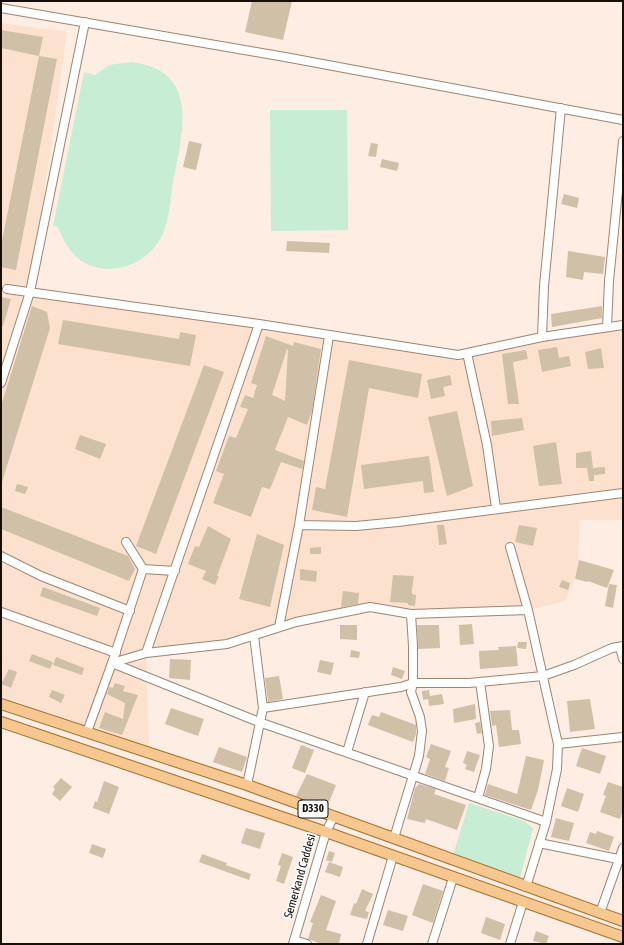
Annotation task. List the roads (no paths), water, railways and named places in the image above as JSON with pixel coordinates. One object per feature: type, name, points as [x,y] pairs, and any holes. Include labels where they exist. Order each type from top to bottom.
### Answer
[{"type":"main road","name":"D330","points":[[1,704],[248,785],[623,921]]},
{"type":"main road","name":"D330","points":[[1,722],[326,832],[623,937]]},
{"type":"street","points":[[1,8],[285,56],[623,120]]},
{"type":"street","points":[[1,383],[30,292],[85,22]]},
{"type":"street","points":[[542,337],[544,286],[561,108]]},
{"type":"street","points":[[607,327],[623,141]]},
{"type":"street","points":[[7,289],[259,324],[458,355],[542,337],[623,325]]},
{"type":"street","points":[[146,654],[259,324]]},
{"type":"street","points":[[279,628],[299,525],[329,336]]},
{"type":"street","points":[[467,353],[488,445],[496,508]]},
{"type":"street","points":[[299,525],[356,526],[623,493]]},
{"type":"street","points":[[126,542],[144,569]]},
{"type":"street","points":[[510,546],[528,610],[558,744],[556,769],[546,822],[526,887]]},
{"type":"street","points":[[1,556],[41,576],[130,611]]},
{"type":"street","points":[[144,569],[175,571]]},
{"type":"street","points":[[87,732],[116,653],[144,569]]},
{"type":"street","points":[[112,663],[146,654],[227,644],[296,622],[370,607],[411,614],[528,610]]},
{"type":"street","points":[[1,612],[116,653]]},
{"type":"street","points":[[394,838],[419,756],[422,731],[420,717],[411,692],[413,683],[411,614]]},
{"type":"street","points":[[248,785],[259,722],[263,708],[254,636]]},
{"type":"street","points":[[263,708],[401,687],[413,683],[480,682],[543,676],[574,666],[612,648],[622,646],[623,659]]},
{"type":"street","points":[[112,663],[259,722],[546,822]]},
{"type":"street","points":[[478,798],[486,769],[488,746],[480,682]]},
{"type":"street","points":[[347,752],[365,692]]},
{"type":"street","points":[[558,744],[623,737]]},
{"type":"street","name":"Semerkand Caddesi","points":[[293,942],[326,832],[334,816]]},
{"type":"street","points":[[539,843],[621,859]]},
{"type":"street","points":[[600,913],[621,859],[623,848]]},
{"type":"street","points":[[368,944],[393,856]]},
{"type":"street","points":[[432,944],[453,878]]},
{"type":"street","points":[[510,944],[523,902]]},
{"type":"street","points":[[293,942],[307,944]]}]
